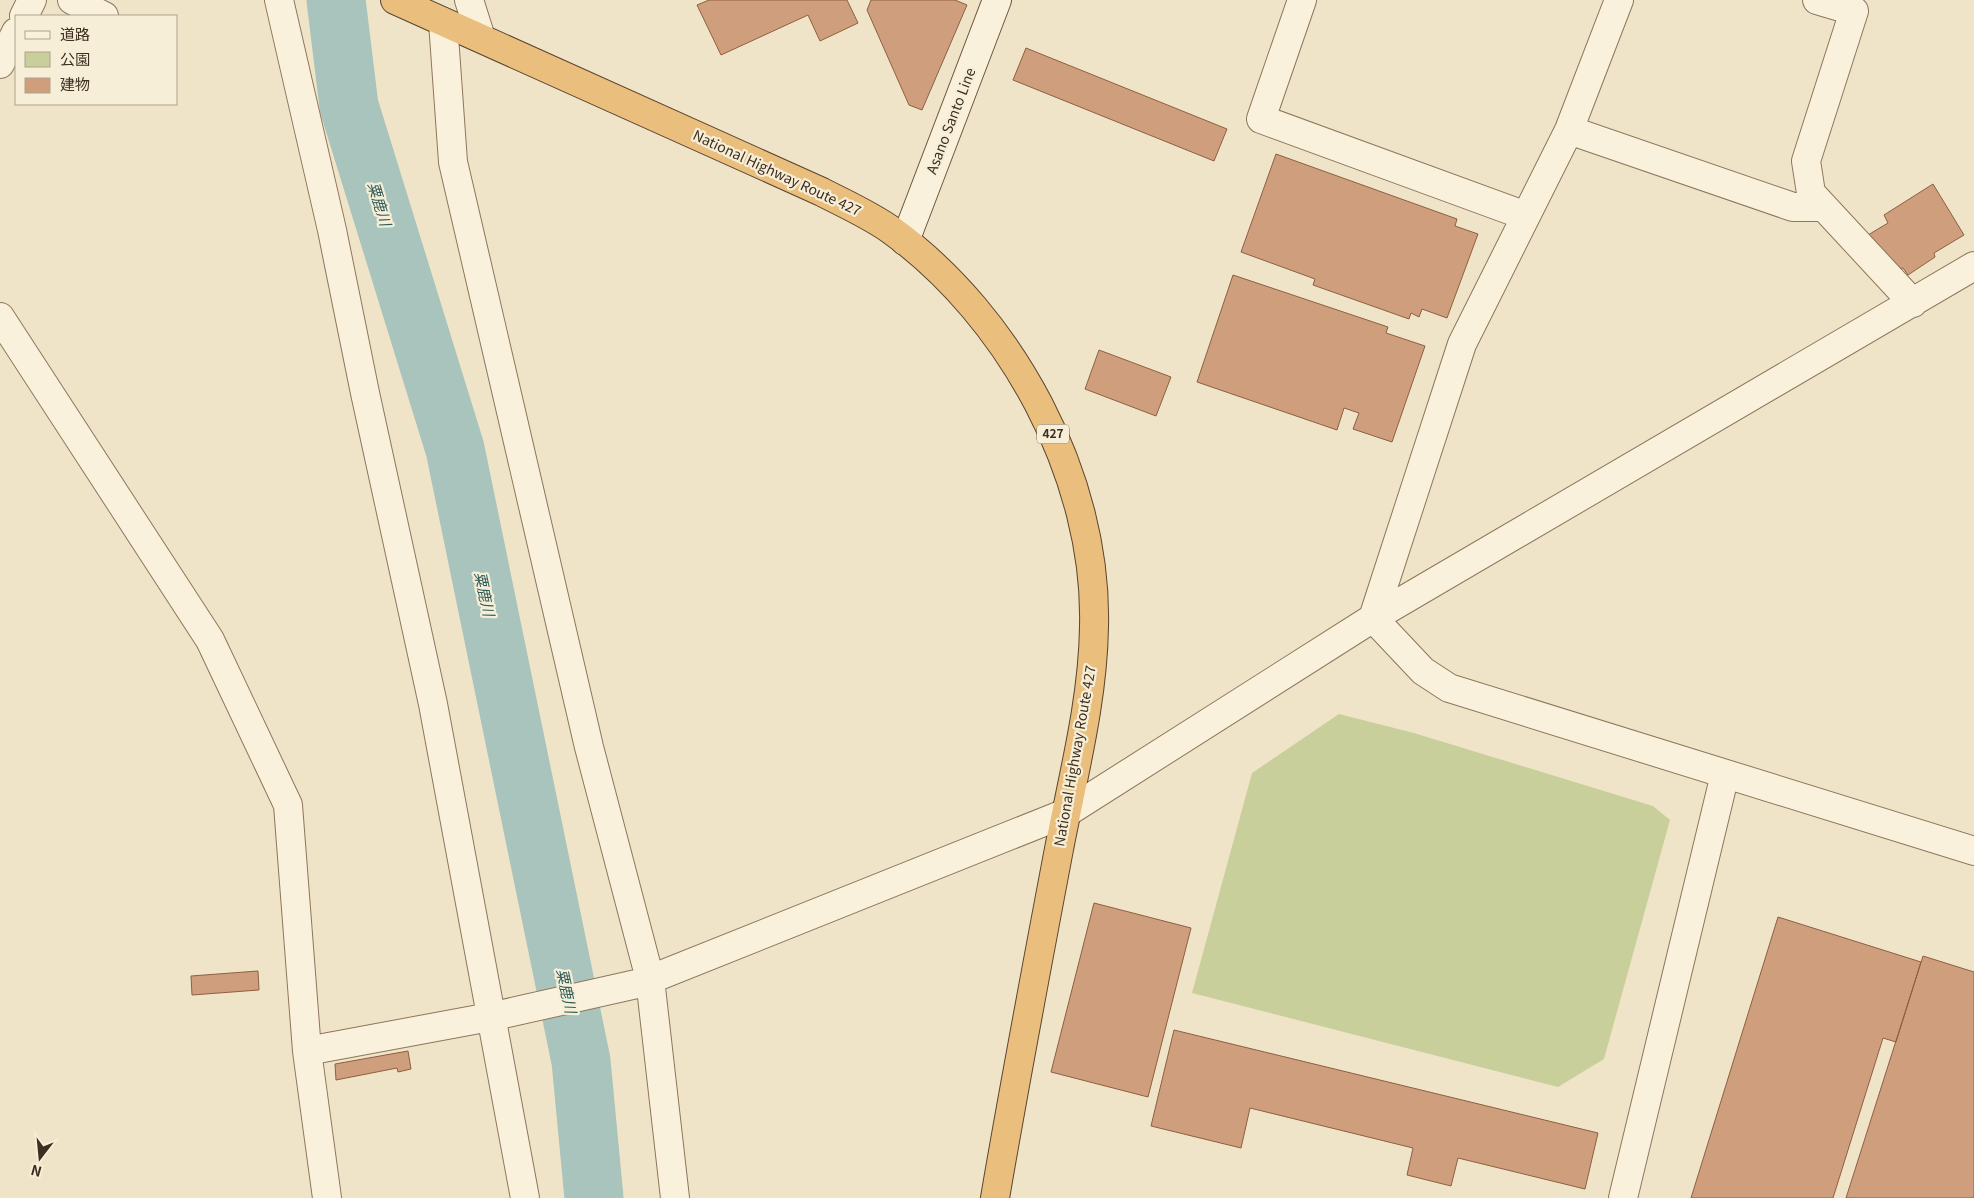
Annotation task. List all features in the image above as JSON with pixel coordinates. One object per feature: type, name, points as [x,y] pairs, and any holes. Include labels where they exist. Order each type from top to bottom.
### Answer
[{"type":"highway","name":"National Highway Route 427","points":[[395,0],[822,192],[872,219],[905,241],[947,278],[995,333],[1037,398],[1068,472],[1087,548],[1094,625],[1087,702],[995,1198]]},
{"type":"street","points":[[24,15],[32,0]]},
{"type":"street","points":[[72,0],[102,15]]},
{"type":"street","points":[[279,0],[332,230],[365,393],[433,704],[496,1015],[525,1198]]},
{"type":"street","points":[[469,0],[480,38]]},
{"type":"street","name":"Asano Santo Line","points":[[905,241],[997,0]]},
{"type":"street","points":[[1302,0],[1261,119],[1526,216]]},
{"type":"street","points":[[1373,618],[1462,344],[1569,130],[1619,0]]},
{"type":"street","points":[[1817,0],[1854,11],[1806,161],[1811,193],[1913,303]]},
{"type":"street","points":[[433,18],[453,162],[589,747],[646,981],[675,1198]]},
{"type":"street","points":[[0,64],[15,34]]},
{"type":"street","points":[[1569,130],[1793,207],[1824,207]]},
{"type":"street","points":[[307,1051],[496,1015],[646,981],[1066,812],[1373,618],[1974,266]]},
{"type":"street","points":[[0,317],[210,640],[288,805],[307,1051],[327,1198]]},
{"type":"street","points":[[1373,618],[1423,671],[1449,688],[1974,851]]},
{"type":"street","points":[[1623,1198],[1725,774]]},
{"type":"green space","points":[[1339,714],[1414,733],[1653,806],[1670,820],[1604,1059],[1558,1087],[1192,993],[1252,773]]},
{"type":"building","points":[[709,0],[847,0],[858,23],[820,41],[808,15],[721,55],[697,5]]},
{"type":"building","points":[[871,0],[955,0],[967,5],[922,110],[909,105],[867,10]]},
{"type":"building","points":[[1026,48],[1227,129],[1214,161],[1013,80]]},
{"type":"building","points":[[1276,154],[1457,219],[1455,226],[1478,234],[1447,318],[1422,309],[1419,317],[1411,313],[1409,319],[1313,285],[1315,279],[1241,252]]},
{"type":"building","points":[[1933,184],[1964,235],[1934,253],[1935,257],[1908,275],[1903,268],[1899,269],[1868,235],[1888,223],[1884,215]]},
{"type":"building","points":[[1233,275],[1388,327],[1386,333],[1425,346],[1392,442],[1353,429],[1359,413],[1344,408],[1337,430],[1197,382]]},
{"type":"building","points":[[1099,350],[1171,377],[1156,416],[1085,389]]},
{"type":"building","points":[[1094,903],[1191,928],[1148,1097],[1051,1072]]},
{"type":"building","points":[[1778,917],[1921,962],[1896,1042],[1883,1038],[1833,1198],[1691,1198]]},
{"type":"building","points":[[1923,956],[1974,972],[1974,1198],[1846,1198]]},
{"type":"building","points":[[258,971],[259,990],[192,995],[191,976]]},
{"type":"building","points":[[1174,1030],[1598,1133],[1585,1189],[1458,1158],[1451,1186],[1407,1175],[1413,1148],[1250,1108],[1241,1148],[1151,1126]]},
{"type":"building","points":[[408,1051],[411,1069],[398,1072],[397,1068],[336,1080],[335,1064]]},
{"type":"waterway","name":"粟鹿川","points":[[336,0],[349,106],[455,449],[581,1061],[594,1198]]}]
